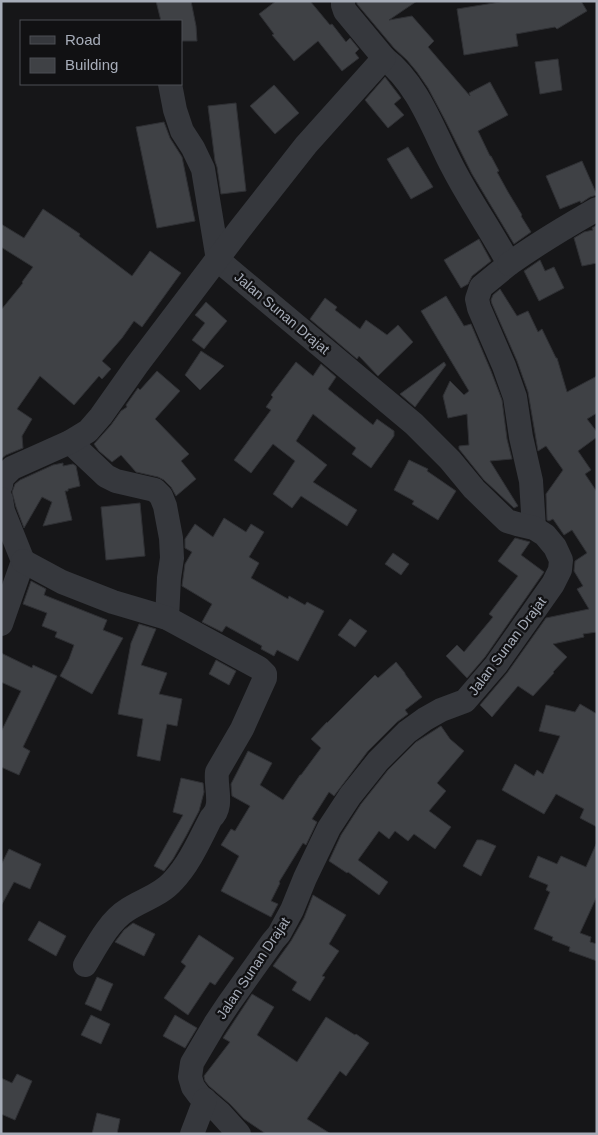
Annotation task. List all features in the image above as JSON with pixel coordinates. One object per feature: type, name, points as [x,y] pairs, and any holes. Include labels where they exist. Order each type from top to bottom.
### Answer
[{"type":"street","points":[[343,1],[345,11],[412,88],[423,105],[454,169],[509,264]]},
{"type":"street","points":[[1,485],[1,478],[12,468],[70,442],[88,431],[240,229],[306,145],[384,58]]},
{"type":"street","points":[[170,85],[175,110],[182,131],[203,169],[218,260]]},
{"type":"street","points":[[534,528],[531,481],[521,437],[515,397],[477,299],[481,287],[509,264],[563,228],[597,209]]},
{"type":"street","name":"Jalan Sunan Drajat","points":[[218,260],[414,424],[450,460],[474,489],[507,521],[534,528],[545,535],[555,547],[561,560],[560,570],[553,584],[496,665],[465,702],[441,710],[407,732],[378,761],[350,796],[329,828],[292,910],[279,934],[229,1003],[192,1063],[190,1077],[193,1087],[239,1134]]},
{"type":"street","points":[[70,442],[106,476],[116,481],[155,490],[161,496],[172,538],[167,618]]},
{"type":"street","points":[[1,498],[3,512],[23,561],[71,585],[113,602],[167,618],[259,668],[265,674],[265,678],[242,729],[217,772],[216,778],[219,794],[215,814],[188,861],[174,881],[164,890],[119,915],[102,938],[86,965]]},
{"type":"street","points":[[1,624],[23,561]]},
{"type":"street","points":[[192,1134],[205,1100]]},
{"type":"building","points":[[156,1],[191,1],[197,41],[182,41],[182,20],[161,20]]},
{"type":"building","points":[[276,1],[310,1],[346,42],[350,38],[359,49],[355,53],[359,58],[342,71],[318,41],[294,61],[272,35],[274,34],[259,14]]},
{"type":"building","points":[[357,1],[417,1],[389,20],[412,16],[434,41],[428,47],[470,96],[469,93],[490,82],[508,115],[478,131],[499,171],[497,172],[531,232],[514,244],[472,174],[428,88],[407,60],[394,48],[357,4]]},
{"type":"building","points":[[506,1],[581,1],[587,11],[557,29],[555,27],[516,34],[518,46],[464,55],[457,9]]},
{"type":"building","points":[[558,59],[562,90],[540,94],[535,62]]},
{"type":"building","points":[[385,77],[401,98],[394,104],[404,115],[388,128],[365,100]]},
{"type":"building","points":[[274,85],[299,113],[275,134],[250,106]]},
{"type":"building","points":[[236,103],[246,191],[221,194],[208,106]]},
{"type":"building","points":[[164,122],[170,138],[182,157],[195,221],[157,228],[136,127]]},
{"type":"building","points":[[408,147],[433,187],[411,199],[387,159]]},
{"type":"building","points":[[582,161],[597,195],[581,203],[580,201],[560,209],[546,176]]},
{"type":"building","points":[[43,209],[80,234],[79,236],[132,276],[150,251],[181,273],[142,327],[134,321],[102,361],[111,369],[102,379],[99,376],[74,405],[40,376],[17,409],[32,419],[22,436],[23,448],[1,459],[1,310],[23,283],[33,267],[1,247],[1,224],[24,238]]},
{"type":"building","points":[[597,225],[597,263],[582,266],[574,238],[584,232],[593,230],[592,228]]},
{"type":"building","points":[[479,239],[491,261],[472,276],[468,284],[461,288],[444,260]]},
{"type":"building","points":[[540,260],[545,271],[554,267],[564,288],[539,301],[524,271]]},
{"type":"building","points":[[500,289],[517,316],[528,311],[538,332],[542,329],[557,358],[567,392],[597,376],[597,413],[587,419],[597,432],[597,437],[578,451],[591,470],[585,474],[597,492],[597,632],[583,634],[584,637],[553,644],[567,657],[554,673],[533,696],[518,686],[492,717],[480,705],[507,673],[546,618],[589,609],[577,589],[583,586],[574,571],[575,561],[587,553],[572,530],[564,535],[553,519],[547,520],[546,494],[563,470],[546,446],[538,451],[528,392],[491,300],[493,295]]},
{"type":"building","points":[[446,296],[464,326],[471,324],[502,400],[507,439],[512,459],[490,461],[518,506],[514,508],[484,480],[459,449],[459,446],[469,445],[467,414],[448,418],[443,396],[450,381],[464,395],[469,391],[421,311]]},
{"type":"building","points":[[325,298],[337,307],[335,310],[360,329],[366,320],[387,335],[398,325],[413,342],[378,376],[359,356],[357,359],[310,319]]},
{"type":"building","points":[[206,302],[227,321],[204,349],[192,340],[205,323],[195,315]]},
{"type":"building","points":[[201,351],[224,366],[200,390],[185,375]]},
{"type":"building","points":[[296,362],[313,376],[321,364],[336,377],[328,389],[373,425],[377,419],[394,431],[394,436],[371,468],[352,454],[356,448],[313,414],[296,441],[327,465],[313,482],[357,510],[347,526],[301,496],[292,508],[273,494],[295,461],[273,444],[251,473],[234,460],[271,410],[266,407],[273,397],[271,395]]},
{"type":"building","points":[[444,362],[446,365],[415,407],[400,394]]},
{"type":"building","points":[[157,371],[180,391],[155,419],[189,454],[181,461],[196,479],[176,496],[164,480],[136,472],[121,455],[112,462],[94,444],[121,411],[127,407],[126,405],[138,388],[140,390]]},
{"type":"building","points":[[409,460],[428,469],[427,471],[456,491],[438,520],[412,504],[414,501],[394,490]]},
{"type":"building","points":[[63,463],[63,466],[73,464],[76,466],[80,486],[65,491],[72,520],[43,526],[52,502],[42,497],[24,528],[12,492],[15,484],[53,465]]},
{"type":"building","points":[[140,503],[145,556],[106,560],[101,507]]},
{"type":"building","points":[[224,518],[246,532],[251,524],[264,532],[249,557],[259,563],[251,578],[288,599],[289,596],[305,605],[307,602],[324,611],[298,661],[277,650],[274,656],[261,649],[262,646],[226,626],[222,632],[202,622],[212,604],[182,586],[185,564],[192,552],[185,548],[185,539],[195,524],[213,537]]},
{"type":"building","points":[[515,538],[530,542],[521,555],[544,572],[485,657],[467,678],[446,656],[457,645],[464,652],[493,617],[489,614],[518,576],[498,561]]},
{"type":"building","points":[[393,553],[409,564],[401,575],[385,564]]},
{"type":"building","points":[[31,581],[46,589],[44,595],[107,620],[103,630],[123,638],[92,694],[60,676],[74,645],[55,637],[57,632],[42,626],[47,613],[23,604]]},
{"type":"building","points":[[350,619],[367,631],[355,647],[338,635]]},
{"type":"building","points":[[139,624],[156,629],[141,665],[167,673],[159,694],[182,699],[177,726],[167,724],[160,761],[137,756],[143,719],[118,714],[131,643]]},
{"type":"building","points":[[1,653],[32,668],[33,665],[57,676],[23,747],[30,751],[19,775],[1,767],[1,732],[21,691],[1,682]]},
{"type":"building","points":[[216,660],[236,671],[229,685],[209,674]]},
{"type":"building","points":[[396,662],[422,697],[405,710],[408,714],[397,722],[368,751],[334,796],[329,792],[312,819],[317,822],[306,845],[303,843],[279,882],[271,901],[278,904],[271,917],[221,891],[239,856],[221,845],[231,829],[235,831],[250,806],[232,796],[231,784],[248,751],[272,763],[260,785],[283,800],[321,748],[311,739],[375,675],[378,678]]},
{"type":"building","points":[[580,704],[597,714],[597,827],[580,818],[584,809],[556,794],[544,814],[502,790],[515,764],[534,776],[537,770],[543,774],[560,736],[539,731],[546,705],[575,712]]},
{"type":"building","points":[[441,726],[450,739],[464,751],[437,783],[446,791],[429,811],[451,827],[435,849],[414,834],[408,841],[395,831],[389,839],[379,831],[358,860],[388,882],[379,895],[348,872],[329,861],[341,835],[361,804],[388,770],[416,742]]},
{"type":"building","points":[[181,778],[203,783],[204,792],[199,811],[173,859],[164,871],[154,866],[183,815],[173,812]]},
{"type":"building","points":[[477,840],[482,840],[496,846],[481,876],[463,866]]},
{"type":"building","points":[[597,842],[597,896],[580,933],[591,937],[590,942],[597,944],[597,961],[569,951],[570,947],[552,940],[553,937],[534,929],[550,892],[546,890],[548,885],[529,877],[538,856],[557,864],[561,856],[586,867]]},
{"type":"building","points":[[9,849],[41,864],[30,889],[14,882],[1,906],[1,865]]},
{"type":"building","points":[[313,895],[346,915],[329,944],[339,951],[322,976],[325,977],[310,1001],[292,990],[297,982],[273,966],[291,941],[304,918]]},
{"type":"building","points":[[39,921],[66,936],[56,956],[28,940]]},
{"type":"building","points":[[133,923],[155,934],[144,956],[115,942],[124,930]]},
{"type":"building","points":[[199,935],[234,958],[215,985],[210,982],[188,1015],[164,998],[186,966],[181,962]]},
{"type":"building","points":[[97,977],[113,984],[101,1011],[85,1004]]},
{"type":"building","points":[[252,994],[274,1007],[257,1035],[297,1062],[326,1017],[369,1043],[346,1076],[340,1071],[307,1119],[331,1134],[266,1134],[244,1119],[205,1081],[204,1076],[230,1042],[223,1038]]},
{"type":"building","points":[[91,1015],[110,1024],[101,1044],[81,1035]]},
{"type":"building","points":[[175,1015],[197,1028],[185,1048],[163,1036]]},
{"type":"building","points":[[17,1074],[32,1081],[15,1120],[1,1114],[1,1078],[12,1083]]},
{"type":"building","points":[[97,1113],[120,1119],[117,1134],[92,1134]]}]
